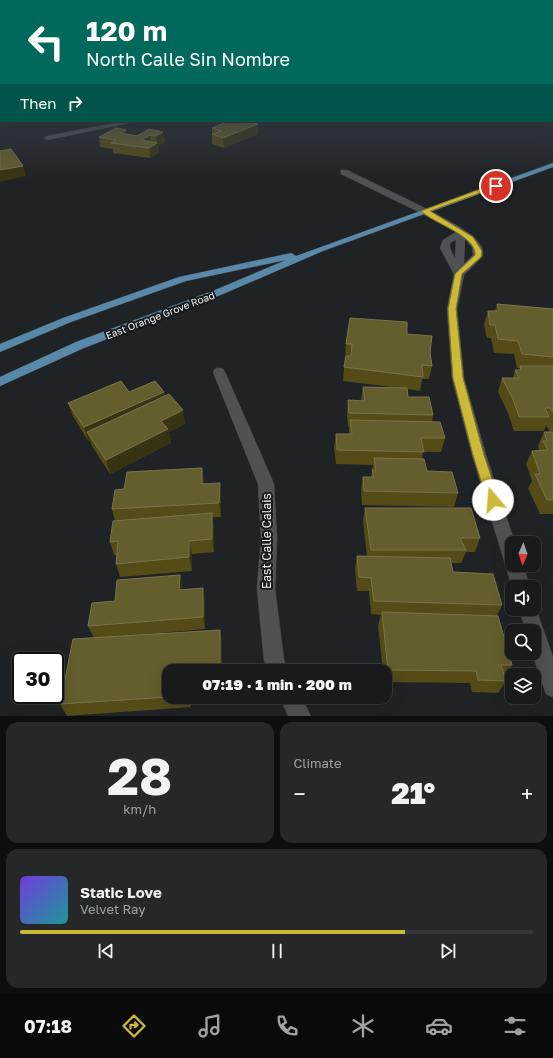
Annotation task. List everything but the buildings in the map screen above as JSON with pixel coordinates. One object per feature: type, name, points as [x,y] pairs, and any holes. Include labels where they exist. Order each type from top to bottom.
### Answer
[{"type":"main road","name":"East Orange Grove Road","points":[[0,382],[80,345],[219,292],[320,250],[553,165]]},
{"type":"main road","name":"East Orange Grove Road","points":[[0,348],[67,320],[183,279],[320,250]]},
{"type":"street","points":[[47,138],[131,122]]},
{"type":"street","points":[[344,172],[424,211],[470,238],[479,251],[478,256],[459,274]]},
{"type":"street","points":[[461,233],[459,274],[452,309],[458,378],[479,455],[505,537]]},
{"type":"street","points":[[459,274],[445,248],[446,242],[461,233]]},
{"type":"street","name":"East Calle Calais","points":[[219,372],[266,484],[269,538],[266,589],[275,664]]},
{"type":"street","points":[[530,616],[553,687]]},
{"type":"street","points":[[293,704],[301,716]]},
{"type":"route","points":[[493,500],[458,378],[452,309],[459,274],[478,256],[479,251],[470,238],[424,211],[496,186]]}]
